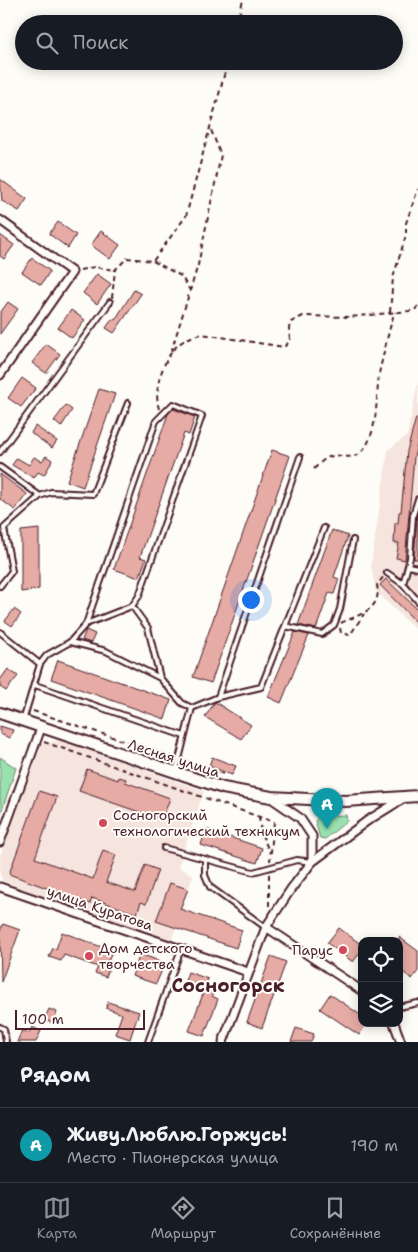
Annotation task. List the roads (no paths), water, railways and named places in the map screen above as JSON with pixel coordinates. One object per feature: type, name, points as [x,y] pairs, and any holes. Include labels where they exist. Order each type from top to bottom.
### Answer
[{"type":"main road","name":"Лесная улица","points":[[0,713],[223,788],[271,798],[346,801],[418,796]]},
{"type":"street","points":[[0,220],[72,272],[0,375]]},
{"type":"street","points":[[0,842],[41,728]]},
{"type":"street","points":[[223,1042],[266,927],[312,862],[367,821],[406,797]]},
{"type":"street","points":[[271,798],[300,818],[312,836],[312,862]]},
{"type":"street","name":"улица Куратова","points":[[0,886],[248,972]]},
{"type":"street","points":[[266,927],[358,988]]},
{"type":"street","points":[[395,1027],[401,1042]]},
{"type":"lane","points":[[0,452],[110,302]]},
{"type":"lane","points":[[0,586],[12,571],[2,526],[40,496],[51,492],[93,494],[128,403]]},
{"type":"lane","points":[[23,722],[40,664],[47,656],[70,642],[86,624],[156,421],[173,404],[202,416],[139,596],[132,606],[86,624]]},
{"type":"lane","points":[[218,697],[300,457]]},
{"type":"lane","points":[[0,466],[40,496]]},
{"type":"lane","points":[[402,584],[408,566],[413,515],[418,499]]},
{"type":"lane","points":[[70,642],[106,651],[160,678],[182,703],[192,708],[218,697],[261,687],[324,528]]},
{"type":"lane","points":[[286,626],[322,634],[334,625],[348,574],[347,559],[353,540]]},
{"type":"lane","points":[[408,566],[418,568]]},
{"type":"lane","points":[[387,573],[402,584],[418,601]]},
{"type":"lane","points":[[132,606],[148,628],[160,678]]},
{"type":"lane","points":[[0,632],[40,664]]},
{"type":"lane","points":[[35,685],[184,736]]},
{"type":"lane","points":[[176,773],[192,708]]},
{"type":"lane","points":[[164,848],[253,872],[297,860],[312,862]]},
{"type":"lane","points":[[205,859],[204,875],[210,888],[266,927]]},
{"type":"lane","points":[[148,1042],[181,949]]},
{"type":"lane","points":[[403,1006],[418,1003]]},
{"type":"lane","points":[[0,1027],[4,1029],[6,1042]]},
{"type":"place","name":"Сосногорский технологический техникум","points":[[103,823]]},
{"type":"place","name":"Живу.Люблю.Горжусь!","points":[[327,829]]},
{"type":"place","name":"Парус","points":[[343,950]]},
{"type":"place","name":"Дом детского творчества","points":[[89,956]]},
{"type":"district","name":"Сосногорск","points":[[228,985]]}]
